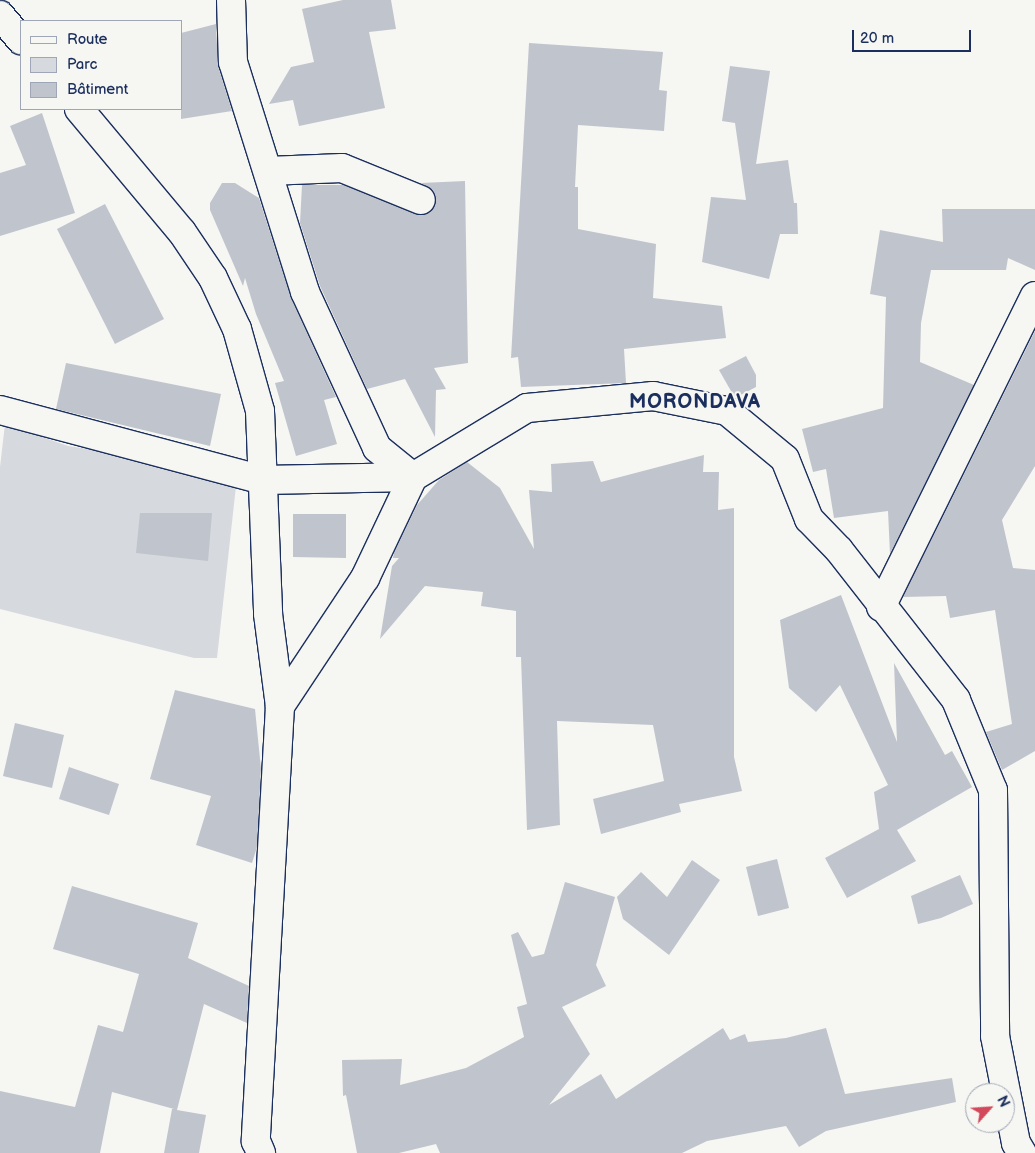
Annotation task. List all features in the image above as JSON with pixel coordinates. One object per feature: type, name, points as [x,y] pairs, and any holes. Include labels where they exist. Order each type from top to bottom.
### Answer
[{"type":"street","points":[[231,0],[233,62],[305,292],[377,448],[412,477]]},
{"type":"street","points":[[0,15],[20,39]]},
{"type":"street","points":[[80,110],[182,232],[213,278],[236,330],[260,411],[268,614],[280,706],[256,1142],[262,1153]]},
{"type":"street","points":[[268,171],[342,168],[421,200]]},
{"type":"street","points":[[882,607],[1035,296]]},
{"type":"street","points":[[0,410],[263,480],[412,477],[527,408],[652,396],[727,411],[785,458],[809,519],[839,550],[956,700],[993,790],[995,1036],[1016,1143],[1022,1153]]},
{"type":"street","points":[[280,706],[365,578],[412,477]]},
{"type":"green space","points":[[5,424],[68,446],[160,460],[236,486],[217,658],[194,658],[0,609],[0,467]]},
{"type":"building","points":[[343,0],[391,0],[396,29],[369,32],[385,108],[299,126],[293,100],[269,104],[291,67],[314,62],[302,9]]},
{"type":"building","points":[[216,24],[218,66],[232,111],[181,119],[182,33]]},
{"type":"building","points":[[529,43],[663,52],[659,90],[667,91],[664,131],[578,125],[575,187],[578,187],[578,229],[656,244],[653,298],[722,306],[726,338],[624,349],[626,383],[521,387],[518,357],[511,358]]},
{"type":"building","points":[[730,66],[770,71],[756,164],[788,160],[794,203],[797,203],[798,234],[780,234],[769,279],[702,262],[711,197],[746,200],[735,123],[722,121]]},
{"type":"building","points":[[42,113],[75,213],[0,236],[0,173],[26,165],[10,126]]},
{"type":"building","points":[[465,181],[468,363],[434,368],[446,389],[436,390],[435,437],[405,379],[367,389],[320,286],[300,223],[302,185],[344,185],[423,215],[431,212],[436,198],[433,190],[421,183]]},
{"type":"building","points":[[222,183],[235,183],[259,198],[291,298],[336,397],[324,400],[337,444],[296,456],[275,383],[284,381],[256,314],[245,278],[243,286],[210,210],[210,203]]},
{"type":"building","points":[[105,204],[164,319],[115,344],[57,229]]},
{"type":"building","points":[[942,209],[1035,209],[1035,270],[1008,258],[1006,270],[931,270],[921,323],[920,362],[974,385],[890,554],[888,511],[834,518],[826,469],[813,472],[802,429],[883,408],[886,297],[870,294],[880,230],[943,242]]},
{"type":"building","points":[[1035,331],[1035,466],[1002,520],[1013,568],[1035,570],[1035,751],[1002,770],[986,732],[1012,724],[995,610],[950,618],[946,596],[903,597]]},
{"type":"building","points":[[746,356],[756,375],[756,387],[735,398],[719,370]]},
{"type":"building","points":[[66,363],[221,394],[210,446],[56,409]]},
{"type":"building","points":[[704,455],[703,472],[719,472],[718,510],[734,508],[734,757],[742,791],[679,804],[681,812],[601,834],[593,799],[664,781],[653,725],[557,721],[560,825],[527,830],[521,657],[516,657],[516,611],[481,606],[483,592],[425,586],[380,639],[392,566],[399,558],[393,558],[394,553],[417,505],[439,480],[467,462],[500,488],[534,549],[529,490],[552,492],[551,464],[593,461],[601,482]]},
{"type":"building","points":[[140,513],[212,513],[208,561],[136,553]]},
{"type":"building","points":[[293,514],[346,514],[346,558],[293,557]]},
{"type":"building","points":[[841,595],[897,742],[894,663],[945,755],[952,751],[972,787],[897,830],[916,861],[847,898],[825,858],[879,829],[874,792],[888,785],[840,685],[816,712],[789,688],[780,620]]},
{"type":"building","points":[[175,690],[255,709],[261,769],[257,847],[252,863],[196,845],[211,796],[150,779]]},
{"type":"building","points":[[15,723],[64,735],[52,788],[3,776]]},
{"type":"building","points":[[69,767],[119,784],[109,815],[59,799]]},
{"type":"building","points":[[777,859],[789,908],[758,916],[746,867]]},
{"type":"building","points":[[692,860],[720,880],[669,955],[623,919],[617,897],[641,872],[667,897]]},
{"type":"building","points":[[960,875],[973,904],[941,918],[918,924],[911,896]]},
{"type":"building","points":[[565,882],[615,897],[596,965],[606,986],[562,1007],[590,1054],[549,1105],[601,1074],[616,1099],[723,1028],[730,1040],[745,1034],[748,1042],[786,1038],[826,1028],[845,1094],[952,1078],[956,1102],[826,1131],[799,1147],[786,1126],[707,1141],[682,1153],[440,1153],[436,1144],[399,1153],[357,1153],[346,1095],[343,1096],[342,1060],[402,1059],[400,1085],[466,1068],[524,1037],[517,1007],[527,1004],[511,935],[518,932],[532,957],[544,954]]},
{"type":"building","points":[[72,886],[198,923],[188,958],[249,986],[247,1023],[204,1004],[177,1110],[206,1115],[199,1153],[164,1153],[172,1109],[174,1109],[112,1092],[100,1153],[0,1153],[0,1091],[75,1107],[98,1025],[123,1032],[139,974],[53,949]]},
{"type":"district","name":"MORONDAVA","points":[[695,402]]}]
